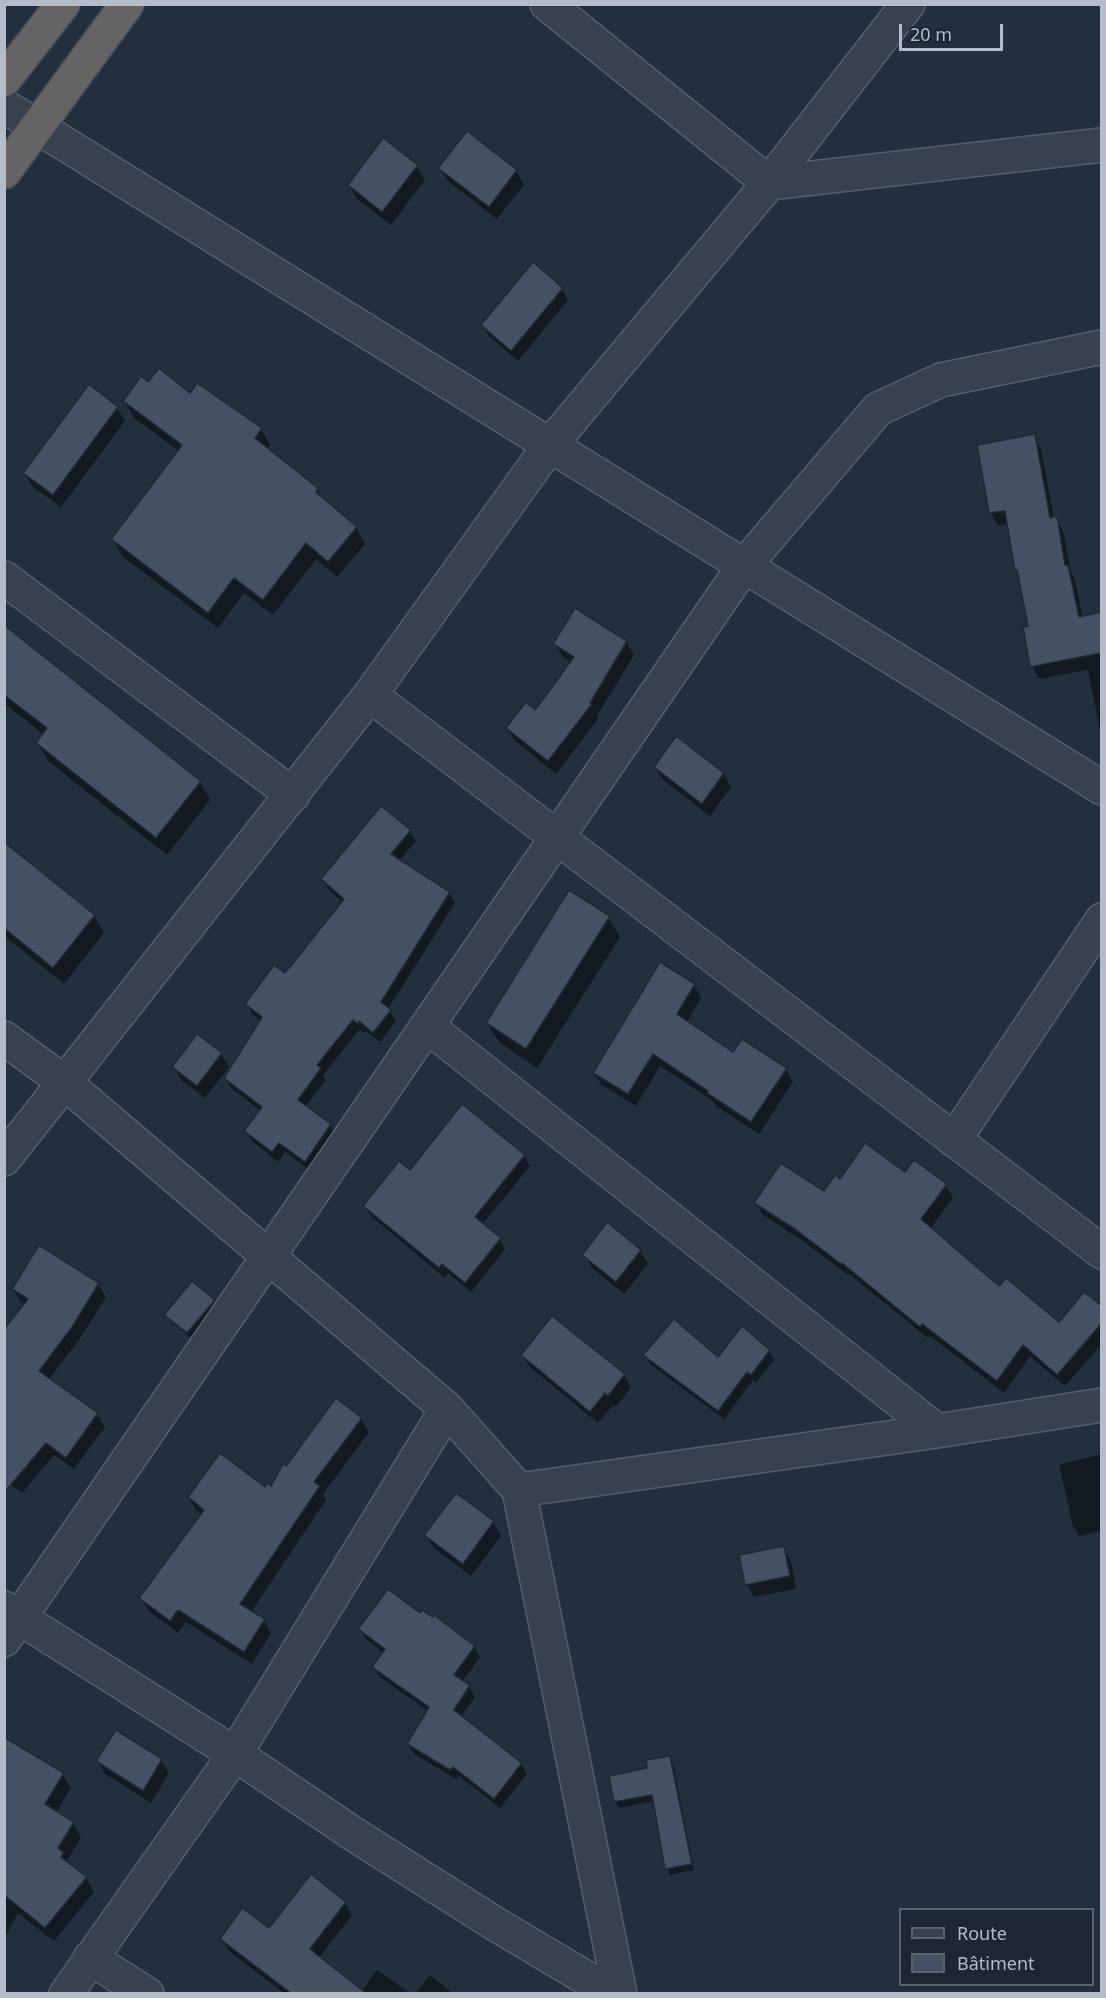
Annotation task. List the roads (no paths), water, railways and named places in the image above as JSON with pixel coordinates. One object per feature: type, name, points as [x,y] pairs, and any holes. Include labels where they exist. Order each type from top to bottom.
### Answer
[{"type":"highway","points":[[4,80],[63,4]]},
{"type":"highway","points":[[4,172],[127,4]]},
{"type":"street","points":[[547,4],[770,183],[1101,145]]},
{"type":"street","points":[[4,1159],[370,695],[550,445],[770,183],[908,4]]},
{"type":"street","points":[[4,106],[1101,788]]},
{"type":"street","points":[[613,1994],[355,1835],[235,1754],[10,1622],[269,1256],[744,566],[878,409],[941,380],[1101,347]]},
{"type":"street","points":[[4,578],[293,795]]},
{"type":"street","points":[[370,695],[1101,1252]]},
{"type":"street","points":[[954,1140],[1101,920]]},
{"type":"street","points":[[427,1026],[937,1431]]},
{"type":"street","points":[[4,1038],[64,1082],[447,1409],[519,1490],[620,1994]]},
{"type":"street","points":[[519,1490],[937,1431],[1101,1405]]},
{"type":"street","points":[[66,1994],[235,1754],[447,1409]]},
{"type":"street","points":[[90,1958],[147,1994]]}]
